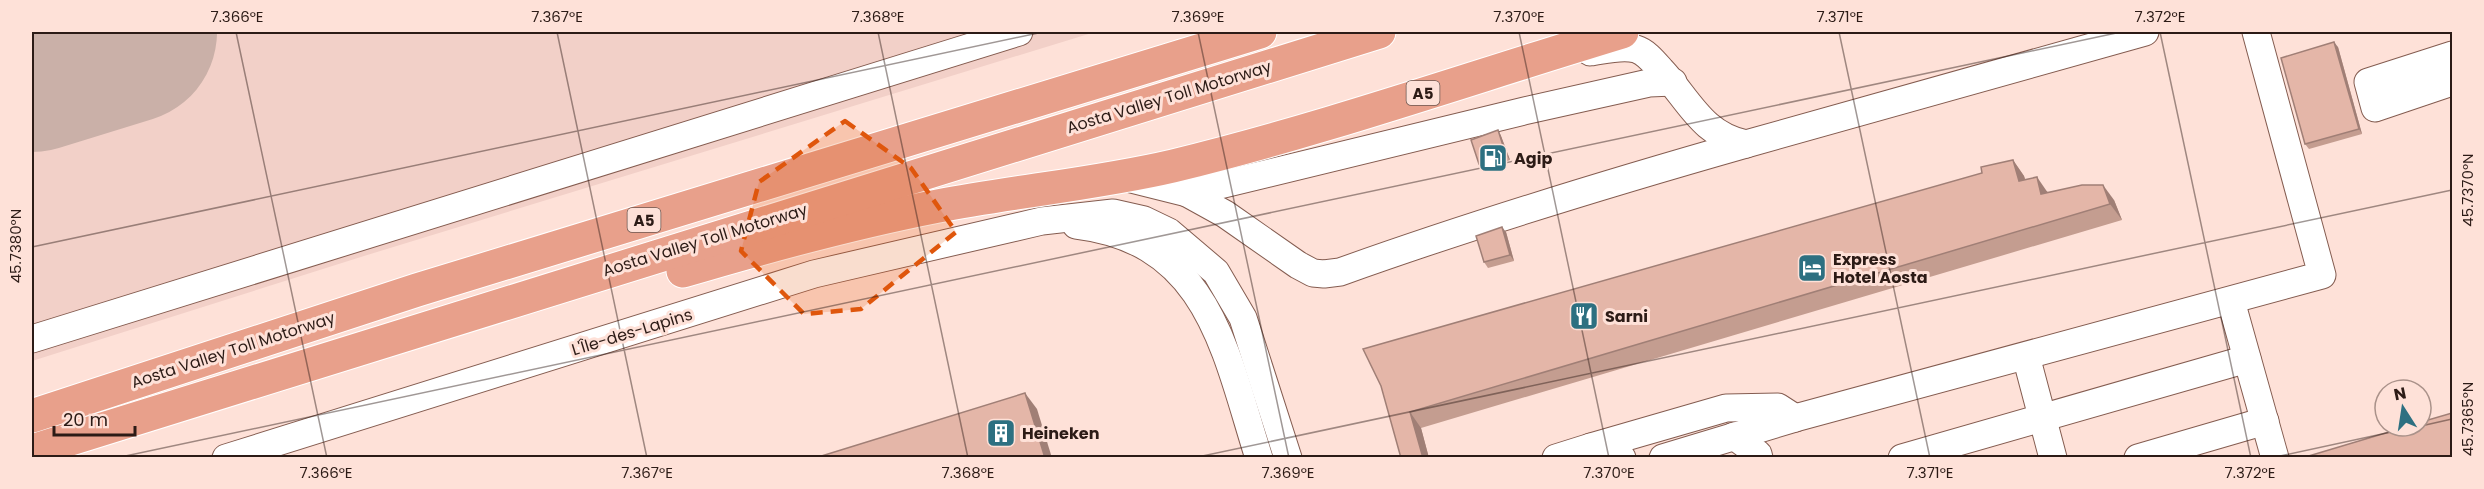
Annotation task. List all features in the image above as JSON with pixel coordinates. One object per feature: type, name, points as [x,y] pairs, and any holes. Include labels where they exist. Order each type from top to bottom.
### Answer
[{"type":"highway","name":"Aosta Valley Toll Motorway","points":[[32,416],[429,286],[1260,32]]},
{"type":"highway","name":"Aosta Valley Toll Motorway","points":[[32,451],[1379,32]]},
{"type":"highway","name":"A5","points":[[386,339],[637,284],[792,239],[867,220],[1031,190],[1121,177],[1174,165],[1305,130],[1622,32]]},
{"type":"lane","points":[[32,339],[1019,32]]},
{"type":"lane","points":[[1121,177],[1187,193],[1225,214],[1313,273],[1340,272],[1440,236],[1537,205],[2145,32]]},
{"type":"lane","points":[[1663,458],[1795,418],[2322,275],[2312,206],[2274,64],[2256,32]]},
{"type":"lane","points":[[1541,56],[1623,48],[1635,49],[1652,60],[1673,82],[1708,127],[1721,137],[1746,144]]},
{"type":"lane","points":[[2452,55],[2368,82],[2362,95],[2375,108],[2452,82]]},
{"type":"lane","points":[[1187,193],[1524,111],[1649,83],[1673,82]]},
{"type":"lane","name":"L'Île-des-Lapins","points":[[226,458],[814,274],[1042,221],[1113,213],[1144,220],[1169,231],[1216,272],[1243,318],[1288,458]]},
{"type":"lane","name":"L'Île-des-Lapins","points":[[1042,221],[1096,228],[1120,235],[1165,258],[1184,276],[1196,291],[1220,336],[1259,458]]},
{"type":"lane","points":[[2230,301],[2275,458]]},
{"type":"lane","points":[[2026,356],[2053,458]]},
{"type":"lane","points":[[1902,458],[2247,359]]},
{"type":"lane","points":[[1556,458],[1726,408],[1778,406],[1795,418]]},
{"type":"lane","points":[[2138,458],[2265,421]]},
{"type":"lane","points":[[1734,436],[1758,454],[1759,458]]},
{"type":"lane","points":[[1591,447],[1622,458]]},
{"type":"highlighted area","points":[[845,121],[911,168],[956,232],[861,309],[804,314],[741,251],[759,182]]},
{"type":"shaded area","points":[[32,32],[1095,32],[364,256],[32,361]]},
{"type":"building","points":[[2334,42],[2359,129],[2305,144],[2281,58]]},
{"type":"building","points":[[1498,130],[1506,155],[1479,164],[1471,140]]},
{"type":"building","points":[[2013,160],[2019,181],[2037,177],[2041,194],[2082,185],[2103,185],[2110,204],[1410,412],[1423,458],[1401,458],[1381,386],[1363,349],[1982,173],[1981,167]]},
{"type":"building","points":[[1502,227],[1510,255],[1484,262],[1476,236]]},
{"type":"building","points":[[1025,393],[1045,458],[815,458]]},
{"type":"building","points":[[2452,413],[2452,458],[2302,458],[2373,437],[2433,438],[2433,419]]},
{"type":"runway","points":[[32,61],[126,32]]},
{"type":"place","name":"Agip","points":[[1493,158]]},
{"type":"place","name":"Express Hotel Aosta","points":[[1812,268]]},
{"type":"place","name":"Sarni","points":[[1584,316]]},
{"type":"place","name":"Heineken","points":[[1001,433]]}]
